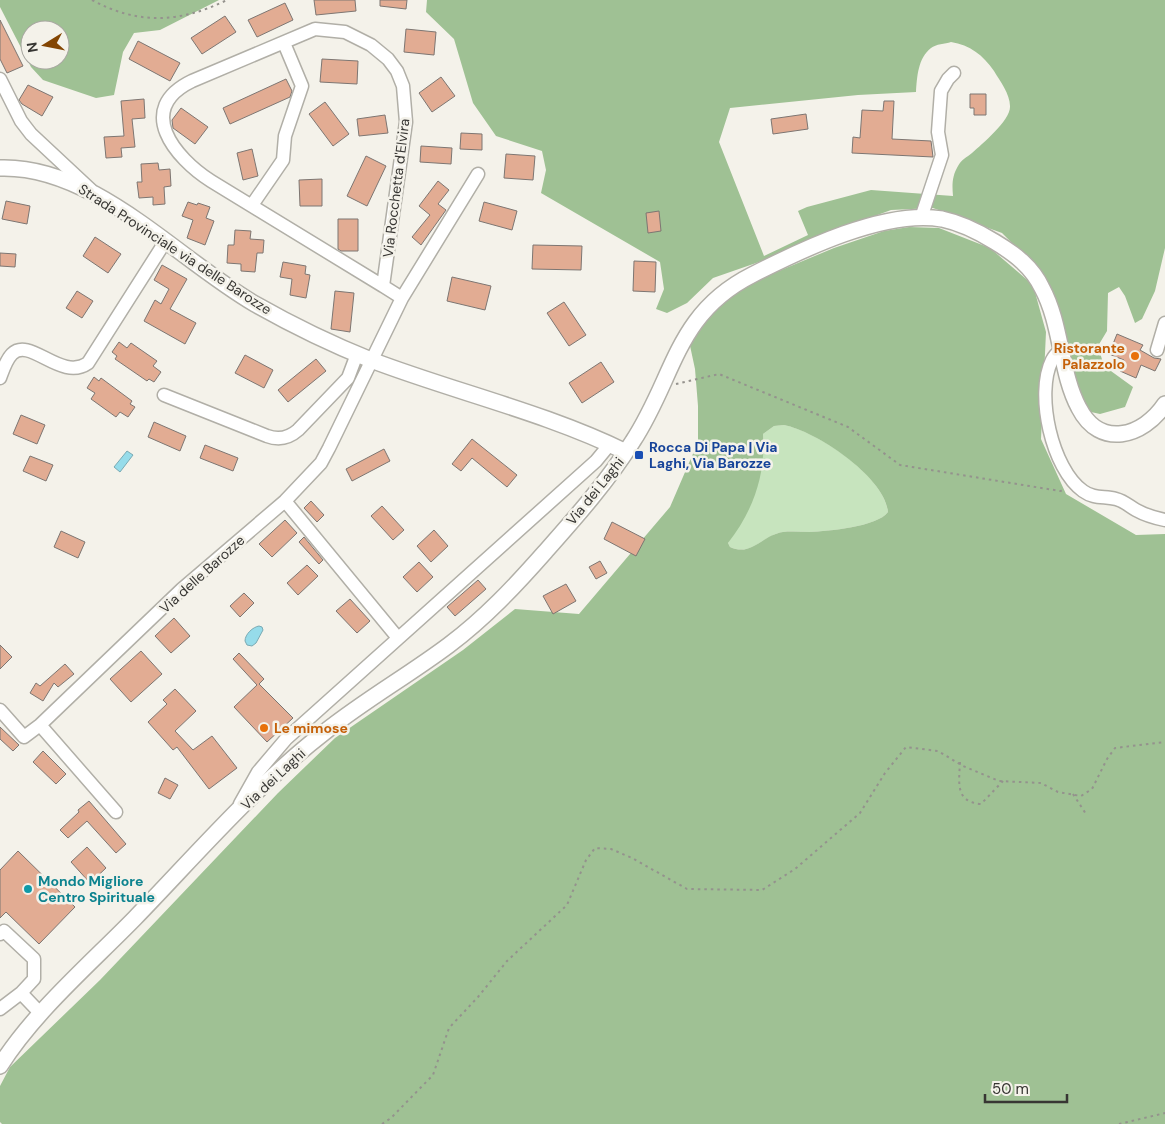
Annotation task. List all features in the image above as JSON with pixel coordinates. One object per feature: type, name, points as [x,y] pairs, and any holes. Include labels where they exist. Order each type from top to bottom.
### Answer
[{"type":"main road","name":"Strada Provinciale via delle Barozze","points":[[0,168],[28,169],[58,176],[95,194],[253,302],[304,331],[364,357],[501,402],[626,452]]},
{"type":"main road","name":"Via dei Laghi","points":[[2,1060],[41,1014],[235,815],[312,742],[336,723],[448,646],[493,609],[569,524],[626,452],[646,420],[662,388],[675,354],[690,328],[709,305],[733,286],[794,255],[845,234],[898,220],[921,218],[945,220],[965,227],[1006,249],[1024,263],[1037,279],[1048,299],[1076,404],[1086,419],[1099,430],[1118,434],[1140,429],[1156,416],[1165,404]]},
{"type":"street","name":"Via Rocchetta d'Elvira","points":[[383,286],[406,122],[403,86],[397,71],[388,59],[371,45],[345,32],[315,29],[177,89],[169,99],[164,115],[164,127],[169,140],[191,165],[206,178],[402,298]]},
{"type":"street","points":[[252,205],[283,160],[285,136],[297,106],[302,86],[284,43]]},
{"type":"street","points":[[921,218],[942,155],[938,132],[941,91],[954,73]]},
{"type":"street","points":[[0,79],[21,121],[31,134],[95,194]]},
{"type":"street","points":[[164,395],[267,436],[284,438],[293,435],[348,378],[364,357],[478,174]]},
{"type":"street","points":[[0,378],[10,356],[20,350],[29,350],[71,368],[80,368],[88,363],[165,242]]},
{"type":"street","points":[[1157,350],[1165,323]]},
{"type":"street","points":[[1062,349],[1052,360],[1049,370],[1047,414],[1051,437],[1057,456],[1064,469],[1079,488],[1093,497],[1116,499],[1143,514],[1165,520]]},
{"type":"street","name":"Via delle Barozze","points":[[0,710],[24,737],[40,725],[182,589],[285,501],[321,464],[364,357]]},
{"type":"street","points":[[235,815],[255,778],[274,752],[596,461],[610,444]]},
{"type":"street","points":[[285,501],[398,638]]},
{"type":"street","points":[[40,725],[116,812]]},
{"type":"street","points":[[0,934],[4,931],[34,959],[34,979],[0,1009]]},
{"type":"street","points":[[20,993],[41,1014]]},
{"type":"path","points":[[92,0],[125,14],[158,18],[194,14],[226,0]]},
{"type":"path","points":[[662,388],[720,374],[848,427],[900,465],[1060,491],[1079,488]]},
{"type":"path","points":[[382,1124],[391,1118],[433,1076],[449,1028],[478,997],[507,961],[567,905],[586,860],[595,848],[611,849],[632,858],[687,889],[762,890],[795,869],[860,813],[885,773],[906,747],[938,750],[960,762],[963,766],[999,781],[1041,783],[1058,792],[1081,796],[1092,789],[1114,748],[1165,742]]},
{"type":"path","points":[[960,762],[959,783],[962,796],[971,803],[982,804],[1003,781]]},
{"type":"path","points":[[1073,794],[1086,814]]},
{"type":"path","points":[[1119,1124],[1165,1113]]},
{"type":"green space","points":[[0,0],[219,0],[160,30],[134,33],[123,52],[114,95],[96,98],[43,80],[34,70],[70,70],[70,20],[20,20],[20,46],[0,7]]},
{"type":"green space","points":[[427,0],[1165,0],[1165,248],[1155,291],[1142,319],[1135,323],[1125,296],[1119,287],[1108,293],[1107,331],[1098,346],[1104,366],[1133,387],[1125,407],[1100,414],[1091,412],[1080,396],[1057,301],[1031,262],[1002,233],[933,208],[891,210],[779,255],[713,278],[687,303],[667,313],[656,309],[664,289],[660,262],[541,193],[546,170],[542,151],[496,136],[473,103],[454,39],[426,12]],"holes":[[[951,42],[958,43],[976,52],[990,65],[1007,92],[1010,106],[1009,112],[1001,125],[959,164],[954,177],[953,196],[871,190],[807,207],[798,211],[808,235],[764,256],[719,142],[730,108],[858,95],[916,92],[919,68],[927,52],[938,45]]]},
{"type":"green space","points":[[909,227],[939,228],[990,248],[1033,285],[1046,332],[1041,439],[1066,494],[1136,535],[1165,534],[1165,1124],[2,1124],[0,1122],[0,1086],[10,1067],[100,980],[278,793],[335,738],[463,650],[515,609],[579,614],[670,507],[698,442],[695,369],[689,341],[715,307],[745,285],[834,248],[884,231]],"holes":[[[784,425],[798,429],[830,446],[862,471],[875,484],[884,498],[888,512],[882,517],[863,525],[810,532],[783,532],[745,549],[730,547],[728,543],[737,531],[756,492],[762,464],[763,434],[774,426]]]},
{"type":"green space","points":[[784,425],[814,436],[847,458],[875,484],[884,498],[888,512],[882,517],[863,525],[810,532],[783,532],[745,549],[730,547],[728,543],[764,451],[763,434],[774,426]]},
{"type":"water","points":[[127,451],[133,455],[120,472],[114,467]]},
{"type":"water","points":[[259,626],[263,630],[256,643],[252,646],[247,645],[245,638],[248,633]]},
{"type":"building","points":[[314,0],[355,0],[356,11],[316,15]]},
{"type":"building","points":[[380,0],[407,0],[406,9],[380,6]]},
{"type":"building","points":[[285,3],[293,20],[257,37],[248,20]]},
{"type":"building","points":[[225,16],[236,32],[202,54],[191,38]]},
{"type":"building","points":[[0,20],[20,60],[20,67],[7,73],[0,59]]},
{"type":"building","points":[[406,29],[436,32],[434,55],[404,52]]},
{"type":"building","points":[[138,41],[180,63],[170,81],[129,59]]},
{"type":"building","points":[[322,59],[358,61],[357,84],[320,82]]},
{"type":"building","points":[[441,77],[455,96],[432,112],[419,93]]},
{"type":"building","points":[[286,79],[292,91],[290,97],[230,124],[223,108]]},
{"type":"building","points":[[28,85],[53,97],[42,116],[22,104],[19,100]]},
{"type":"building","points":[[970,94],[986,94],[986,115],[974,115],[974,108],[970,108]]},
{"type":"building","points":[[144,99],[145,118],[132,119],[135,147],[121,148],[122,157],[106,158],[104,137],[124,136],[121,101]]},
{"type":"building","points":[[884,101],[894,101],[892,139],[931,141],[933,157],[852,153],[853,137],[860,138],[862,110],[883,111]]},
{"type":"building","points":[[325,102],[349,134],[333,146],[309,114]]},
{"type":"building","points":[[181,108],[208,127],[195,144],[173,128],[172,120]]},
{"type":"building","points":[[806,114],[808,129],[773,134],[771,119]]},
{"type":"building","points":[[385,115],[388,133],[359,136],[357,119]]},
{"type":"building","points":[[461,133],[482,134],[482,150],[460,149]]},
{"type":"building","points":[[421,146],[452,148],[451,164],[420,162]]},
{"type":"building","points":[[252,149],[258,176],[243,180],[237,153]]},
{"type":"building","points":[[506,154],[535,156],[533,180],[504,178]]},
{"type":"building","points":[[366,156],[386,166],[367,206],[347,196]]},
{"type":"building","points":[[158,163],[159,170],[170,169],[171,186],[164,187],[165,204],[153,205],[153,197],[139,198],[137,182],[142,182],[141,164]]},
{"type":"building","points":[[322,179],[322,206],[300,206],[299,180]]},
{"type":"building","points":[[438,181],[449,190],[438,204],[446,210],[421,245],[412,237],[430,215],[419,206]]},
{"type":"building","points":[[6,201],[30,206],[27,224],[2,219]]},
{"type":"building","points":[[188,202],[210,207],[206,218],[214,221],[205,245],[187,238],[193,220],[182,216]]},
{"type":"building","points":[[484,202],[517,211],[512,230],[479,221]]},
{"type":"building","points":[[659,211],[661,231],[648,233],[646,213]]},
{"type":"building","points":[[338,219],[358,219],[358,251],[341,251],[338,249]]},
{"type":"building","points":[[235,230],[251,231],[250,239],[264,240],[263,253],[257,253],[255,272],[241,271],[241,264],[227,263],[228,245],[234,245]]},
{"type":"building","points":[[95,237],[121,254],[108,273],[83,256]]},
{"type":"building","points":[[533,245],[582,246],[581,270],[532,269]]},
{"type":"building","points":[[0,253],[16,254],[15,267],[0,266]]},
{"type":"building","points":[[634,261],[656,262],[655,292],[633,291]]},
{"type":"building","points":[[283,262],[306,266],[305,274],[310,275],[306,298],[290,295],[292,279],[280,277]]},
{"type":"building","points":[[162,265],[187,279],[170,309],[196,323],[185,344],[144,321],[155,300],[161,304],[169,289],[154,280]]},
{"type":"building","points":[[452,277],[491,286],[485,310],[447,301]]},
{"type":"building","points":[[77,291],[93,301],[82,318],[66,308]]},
{"type":"building","points":[[335,291],[354,293],[350,332],[331,329]]},
{"type":"building","points":[[564,302],[586,335],[569,346],[547,313]]},
{"type":"building","name":"Ristorante Palazzolo","points":[[1117,334],[1143,345],[1140,350],[1154,358],[1161,359],[1155,371],[1141,365],[1136,378],[1120,371],[1124,360],[1109,354]]},
{"type":"building","points":[[119,342],[127,348],[131,343],[157,361],[153,366],[161,372],[154,382],[149,379],[147,381],[115,359],[117,356],[112,352]]},
{"type":"building","points":[[245,355],[273,370],[264,388],[235,373]]},
{"type":"building","points":[[316,359],[326,371],[288,402],[278,390]]},
{"type":"building","points":[[601,362],[614,382],[582,403],[569,383]]},
{"type":"building","points":[[94,377],[99,381],[101,378],[132,401],[130,404],[135,407],[128,417],[120,412],[116,417],[91,399],[95,393],[87,388]]},
{"type":"building","points":[[21,415],[45,425],[37,444],[13,434]]},
{"type":"building","points":[[154,422],[186,436],[180,451],[148,437]]},
{"type":"building","points":[[472,439],[517,475],[507,487],[472,458],[461,471],[452,464]]},
{"type":"building","points":[[205,445],[238,458],[233,471],[200,458]]},
{"type":"building","points":[[384,449],[390,461],[352,481],[346,469]]},
{"type":"building","points":[[30,456],[53,465],[46,481],[23,471]]},
{"type":"building","points":[[311,501],[324,515],[317,522],[304,508]]},
{"type":"building","points":[[382,506],[404,530],[393,540],[371,516]]},
{"type":"building","points":[[285,520],[297,533],[272,557],[259,544]]},
{"type":"building","points":[[612,522],[645,539],[636,556],[604,539]]},
{"type":"building","points":[[434,530],[448,546],[431,562],[417,546]]},
{"type":"building","points":[[61,531],[85,542],[78,558],[54,547]]},
{"type":"building","points":[[304,537],[323,560],[319,564],[299,542]]},
{"type":"building","points":[[600,561],[607,573],[596,579],[589,567]]},
{"type":"building","points":[[419,562],[433,577],[417,592],[403,577]]},
{"type":"building","points":[[307,565],[318,576],[298,595],[287,583]]},
{"type":"building","points":[[478,580],[486,589],[455,616],[447,607]]},
{"type":"building","points":[[566,584],[576,601],[553,614],[543,596]]},
{"type":"building","points":[[244,593],[254,603],[240,617],[230,606]]},
{"type":"building","points":[[350,599],[370,621],[357,633],[336,611]]},
{"type":"building","points":[[174,618],[190,636],[171,653],[155,636]]},
{"type":"building","points":[[0,645],[12,657],[0,669]]},
{"type":"building","points":[[141,651],[162,674],[131,702],[110,679]]},
{"type":"building","points":[[239,653],[264,679],[259,684],[293,718],[267,742],[234,707],[257,685],[233,659]]},
{"type":"building","points":[[65,664],[74,674],[58,687],[54,683],[43,701],[30,693],[36,683],[40,686]]},
{"type":"building","points":[[175,689],[196,711],[175,731],[193,750],[212,736],[237,768],[209,789],[177,747],[173,750],[148,722],[167,704],[163,700]]},
{"type":"building","points":[[0,727],[19,745],[13,751],[0,739]]},
{"type":"building","points":[[43,751],[66,774],[56,784],[33,762]]},
{"type":"building","points":[[165,778],[178,785],[170,799],[158,793]]},
{"type":"building","points":[[89,801],[126,844],[116,853],[87,821],[68,838],[60,830]]},
{"type":"building","points":[[87,847],[106,868],[90,883],[71,862]]},
{"type":"building","name":"Mondo Migliore Centro Spirituale","points":[[18,851],[75,907],[39,944],[6,912],[0,918],[0,870]]},
{"type":"place","name":"Ristorante Palazzolo","points":[[1135,356]]},
{"type":"place","name":"Rocca Di Papa | Via Laghi, Via Barozze","points":[[639,455]]},
{"type":"place","name":"Le mimose","points":[[264,728]]},
{"type":"place","name":"Mondo Migliore Centro Spirituale","points":[[28,889]]}]
